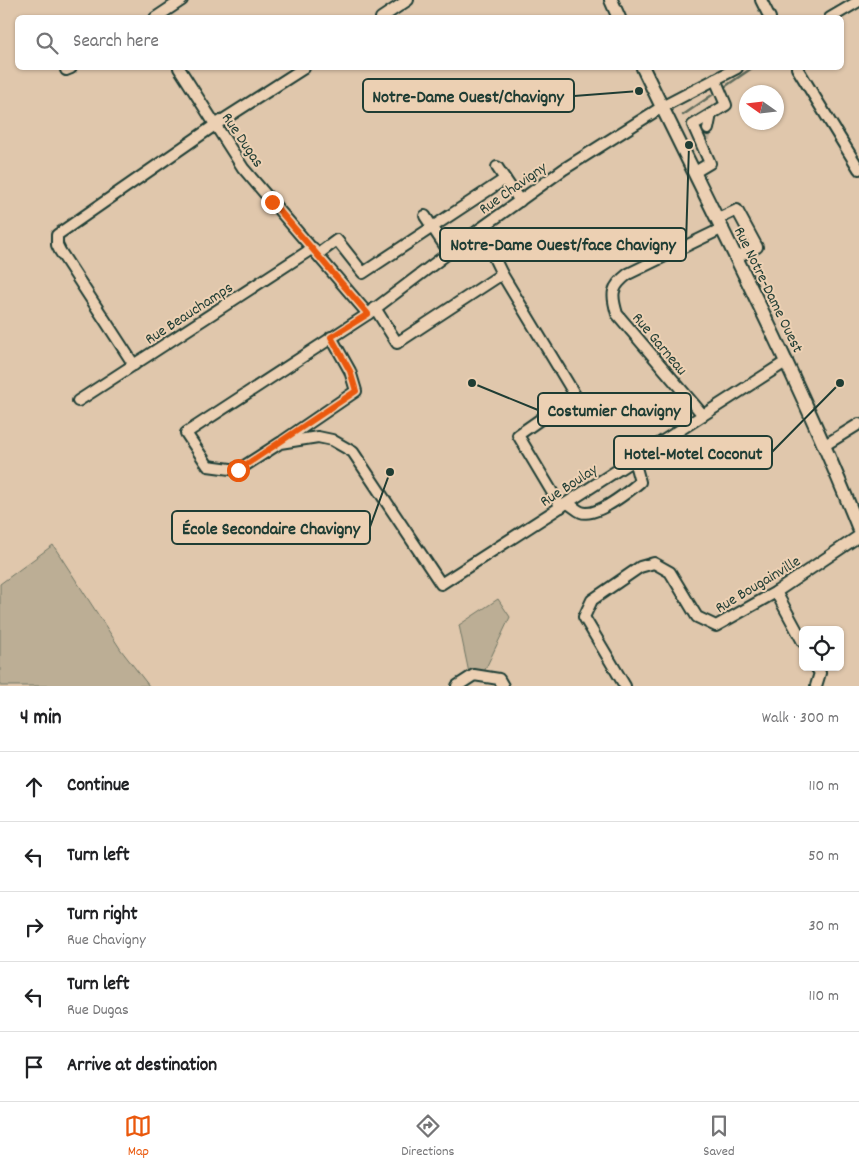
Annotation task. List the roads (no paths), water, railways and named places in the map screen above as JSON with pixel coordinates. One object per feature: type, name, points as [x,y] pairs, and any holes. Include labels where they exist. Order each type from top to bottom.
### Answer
[{"type":"main road","points":[[611,0],[618,15]]},
{"type":"main road","name":"Rue Notre-Dame Ouest","points":[[644,70],[721,223],[787,361],[825,445],[859,530]]},
{"type":"street","points":[[160,15],[182,0]]},
{"type":"street","points":[[386,15],[408,0]]},
{"type":"street","points":[[761,0],[768,15]]},
{"type":"street","points":[[835,15],[859,1]]},
{"type":"street","name":"Rue Dugas","points":[[180,70],[243,168],[371,311],[397,343],[502,274]]},
{"type":"street","points":[[134,365],[60,251],[57,245],[57,235],[216,125],[301,70]]},
{"type":"street","name":"Rue Chavigny","points":[[280,443],[238,470],[208,466],[186,433],[371,311],[564,169],[662,107],[733,70]]},
{"type":"street","points":[[798,70],[859,169]]},
{"type":"street","points":[[705,138],[693,125],[726,106],[715,79]]},
{"type":"street","points":[[695,172],[710,163],[705,138],[711,114]]},
{"type":"street","points":[[497,167],[520,200]]},
{"type":"street","points":[[432,227],[505,179]]},
{"type":"street","name":"Rue Garneau","points":[[703,415],[617,314],[612,298],[617,283],[628,274],[721,223],[737,210],[757,248],[737,257]]},
{"type":"street","points":[[425,216],[450,252]]},
{"type":"street","name":"Rue Beauchamps","points":[[78,401],[316,251],[337,240],[362,273],[432,227]]},
{"type":"street","points":[[480,229],[502,274],[575,395],[518,435],[564,505],[582,512],[596,511],[630,490],[640,482],[634,460]]},
{"type":"street","points":[[280,443],[356,391],[350,371],[331,337]]},
{"type":"street","name":"Rue Boulay","points":[[280,443],[318,437],[332,440],[353,452],[441,584],[787,361]]},
{"type":"street","points":[[825,445],[859,424]]},
{"type":"street","name":"Rue Bougainville","points":[[625,686],[584,617],[592,600],[640,567],[654,563],[670,572],[697,617],[716,626],[776,592],[859,536]]},
{"type":"street","points":[[776,592],[799,635]]},
{"type":"street","points":[[816,686],[820,673],[819,671]]},
{"type":"street","points":[[457,686],[474,675],[500,679],[503,686]]},
{"type":"waterway","points":[[723,88],[749,70]]},
{"type":"waterway","points":[[683,115],[718,91]]},
{"type":"tunnel","points":[[705,139],[708,129]]},
{"type":"place","name":"Notre-Dame Ouest/Chavigny","points":[[639,91]]},
{"type":"place","name":"Notre-Dame Ouest/face Chavigny","points":[[689,145]]},
{"type":"place","name":"Costumier Chavigny","points":[[472,383]]},
{"type":"place","name":"Hotel-Motel Coconut","points":[[840,383]]},
{"type":"place","name":"École Secondaire Chavigny","points":[[390,472]]}]
